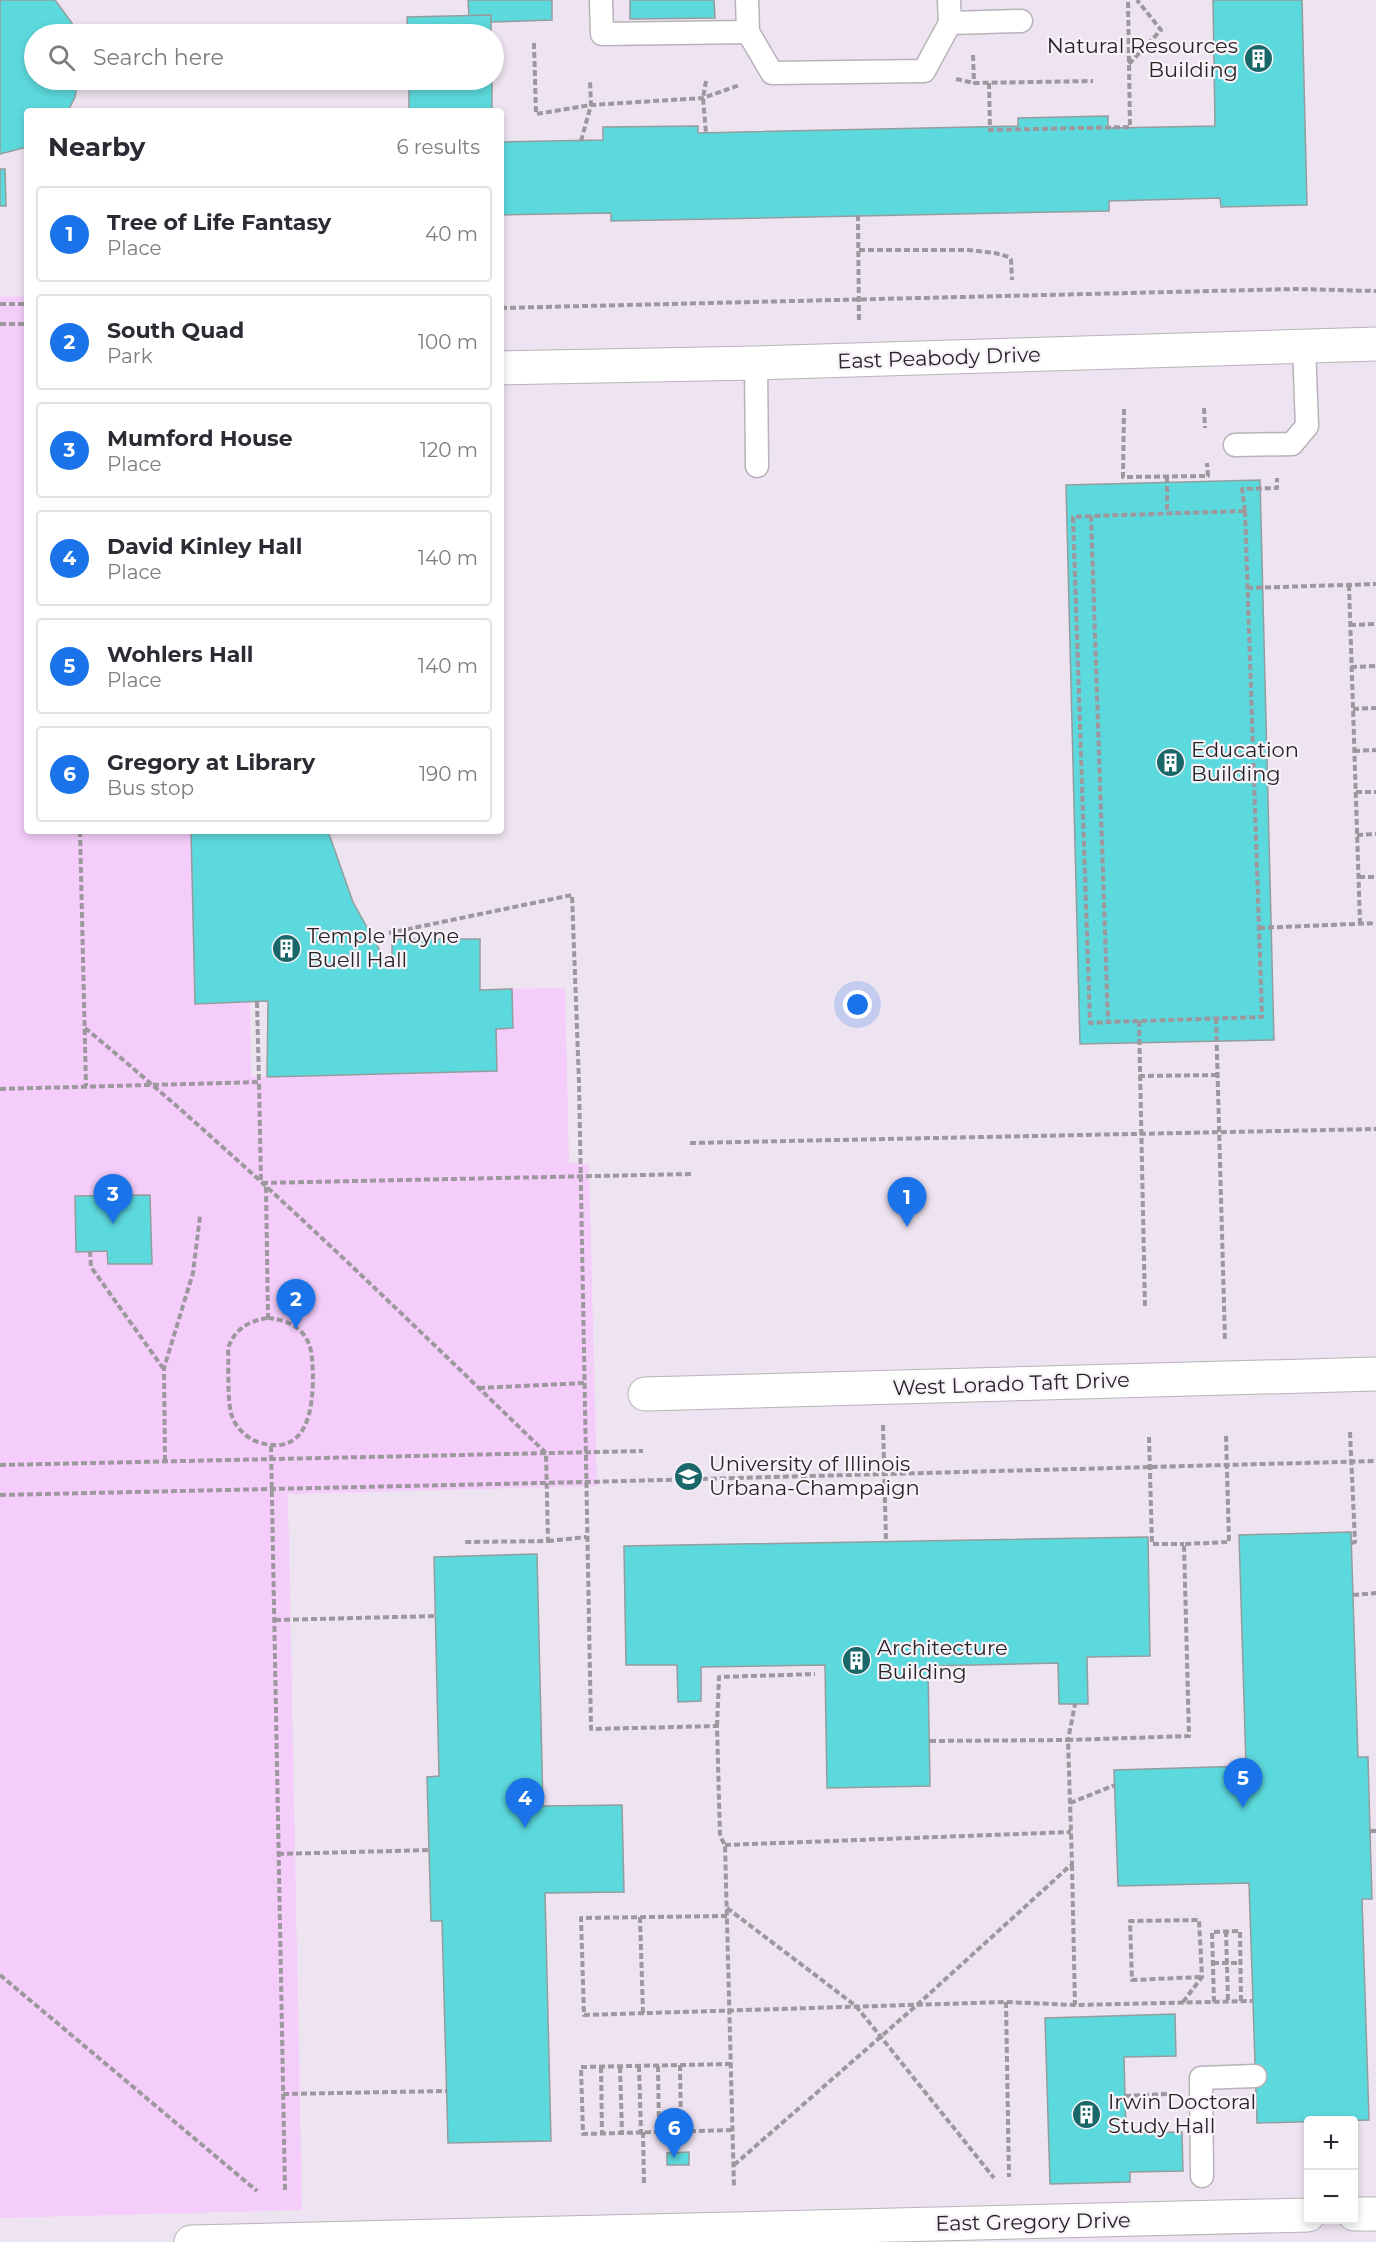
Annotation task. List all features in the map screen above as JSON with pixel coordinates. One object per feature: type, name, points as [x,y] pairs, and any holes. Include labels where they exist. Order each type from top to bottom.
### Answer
[{"type":"street","name":"East Peabody Drive","points":[[504,368],[756,363],[1376,344]]},
{"type":"street","name":"West Lorado Taft Drive","points":[[645,1394],[1376,1374]]},
{"type":"street","points":[[1358,2214],[1376,2214]]},
{"type":"street","name":"East Gregory Drive","points":[[190,2242],[1304,2215]]},
{"type":"lane","points":[[601,0],[602,34],[748,32]]},
{"type":"lane","points":[[747,0],[748,32],[772,73],[924,71],[950,23],[949,0]]},
{"type":"lane","points":[[950,23],[1021,21]]},
{"type":"lane","points":[[1235,445],[1292,444],[1307,426],[1304,346]]},
{"type":"lane","points":[[756,363],[758,466]]},
{"type":"lane","points":[[1202,2176],[1201,2078],[1255,2076]]},
{"type":"path","points":[[989,83],[990,130],[1130,127],[1128,0]]},
{"type":"path","points":[[1129,64],[1161,30],[1137,0]]},
{"type":"path","points":[[534,43],[536,114],[591,105],[703,98],[772,73]]},
{"type":"path","points":[[581,141],[591,105],[590,81]]},
{"type":"path","points":[[706,81],[703,98],[706,133]]},
{"type":"path","points":[[974,83],[1093,81]]},
{"type":"path","points":[[858,215],[859,324]]},
{"type":"path","points":[[859,250],[968,250],[994,253],[1009,257],[1012,265],[1012,280]]},
{"type":"path","points":[[504,308],[1307,289],[1376,291]]},
{"type":"path","points":[[0,304],[24,304]]},
{"type":"path","points":[[0,324],[24,324]]},
{"type":"path","points":[[1204,408],[1205,431]]},
{"type":"path","points":[[1124,410],[1123,477],[1208,476],[1206,453]]},
{"type":"path","points":[[1245,511],[1073,517],[1090,1023],[1262,1017],[1245,511],[1242,489],[1277,488],[1276,445]]},
{"type":"path","points":[[1167,477],[1167,514]]},
{"type":"path","points":[[1090,516],[1108,1022]]},
{"type":"path","points":[[1247,588],[1376,584]]},
{"type":"path","points":[[1349,585],[1360,923]]},
{"type":"path","points":[[1350,625],[1376,624]]},
{"type":"path","points":[[1351,667],[1376,666]]},
{"type":"path","points":[[1353,709],[1376,708]]},
{"type":"path","points":[[1354,750],[1376,750]]},
{"type":"path","points":[[1356,792],[1376,792]]},
{"type":"path","points":[[80,834],[86,1086]]},
{"type":"path","points":[[1357,835],[1376,834]]},
{"type":"path","points":[[1359,877],[1376,877]]},
{"type":"path","points":[[389,933],[572,895],[585,1383],[591,1729],[717,1726]]},
{"type":"path","points":[[1259,928],[1376,923]]},
{"type":"path","points":[[257,1002],[261,1183]]},
{"type":"path","points":[[1216,1018],[1221,1133],[1225,1347]]},
{"type":"path","points":[[1139,1021],[1138,1076],[1145,1307]]},
{"type":"path","points":[[85,1028],[153,1084],[266,1187],[546,1453],[548,1541]]},
{"type":"path","points":[[1138,1076],[1219,1075]]},
{"type":"path","points":[[0,1089],[259,1082]]},
{"type":"path","points":[[690,1143],[1376,1129]]},
{"type":"path","points":[[261,1183],[691,1174]]},
{"type":"path","points":[[266,1187],[268,1317]]},
{"type":"path","points":[[165,1461],[164,1368],[193,1273],[200,1216]]},
{"type":"path","points":[[90,1251],[91,1267],[164,1368]]},
{"type":"path","points":[[268,1317],[290,1324],[303,1334],[312,1352],[313,1399],[306,1425],[298,1437],[271,1446],[255,1442],[236,1424],[231,1413],[228,1348],[231,1339],[244,1326],[268,1317]]},
{"type":"path","points":[[478,1388],[585,1383]]},
{"type":"path","points":[[883,1422],[886,1541]]},
{"type":"path","points":[[1350,1432],[1355,1542],[1351,1543]]},
{"type":"path","points":[[1149,1437],[1152,1544],[1184,1544],[1229,1542],[1226,1434]]},
{"type":"path","points":[[271,1446],[285,2192]]},
{"type":"path","points":[[0,1465],[643,1451]]},
{"type":"path","points":[[0,1495],[1376,1461]]},
{"type":"path","points":[[464,1542],[548,1541],[587,1537]]},
{"type":"path","points":[[930,1741],[1189,1736],[1184,1544]]},
{"type":"path","points":[[1353,1595],[1376,1593]]},
{"type":"path","points":[[274,1620],[435,1616]]},
{"type":"path","points":[[734,2188],[725,1845],[720,1836],[717,1726],[719,1677],[815,1674]]},
{"type":"path","points":[[1075,1704],[1068,1740],[1075,2005]]},
{"type":"path","points":[[1070,1803],[1115,1785]]},
{"type":"path","points":[[725,1845],[1071,1832]]},
{"type":"path","points":[[278,1854],[429,1850]]},
{"type":"path","points":[[734,2165],[1072,1864]]},
{"type":"path","points":[[727,1908],[856,2007],[994,2178]]},
{"type":"path","points":[[727,1916],[581,1918],[584,2015],[1006,2002],[1075,2005],[1252,2001]]},
{"type":"path","points":[[640,1917],[643,2013]]},
{"type":"path","points":[[1183,2003],[1202,1977],[1199,1920],[1130,1921],[1132,1980],[1202,1977]]},
{"type":"path","points":[[1226,1931],[1228,2001]]},
{"type":"path","points":[[1214,2002],[1212,1932],[1226,1931],[1240,1931],[1241,2001]]},
{"type":"path","points":[[1213,1963],[1240,1963]]},
{"type":"path","points":[[0,1975],[257,2191]]},
{"type":"path","points":[[1006,2002],[1009,2177]]},
{"type":"path","points":[[731,2064],[581,2067],[584,2134],[733,2130]]},
{"type":"path","points":[[680,2065],[681,2131]]},
{"type":"path","points":[[639,2066],[644,2185]]},
{"type":"path","points":[[658,2066],[659,2132]]},
{"type":"path","points":[[601,2067],[602,2133]]},
{"type":"path","points":[[620,2067],[622,2132]]},
{"type":"path","points":[[283,2094],[446,2091]]},
{"type":"path","points":[[1125,2096],[1201,2092]]},
{"type":"shaded area","name":"University of Illinois Urbana-Champaign","points":[[0,0],[1376,0],[1376,2242],[0,2242]]},
{"type":"shaded area","points":[[24,296],[24,834],[191,834],[195,1004],[250,1002],[251,1077],[497,1071],[496,1029],[513,1028],[512,989],[565,988],[569,1163],[589,1164],[597,1486],[288,1494],[302,2210],[0,2218],[0,297]]},
{"type":"building","points":[[0,0],[55,0],[72,24],[24,24],[24,90],[76,90],[75,97],[70,108],[24,108],[24,148],[0,154]]},
{"type":"building","points":[[468,0],[552,0],[552,20],[491,22],[491,15],[469,16]]},
{"type":"building","points":[[630,0],[714,0],[715,18],[630,19]]},
{"type":"building","name":"Natural Resources Building","points":[[1213,0],[1302,0],[1307,205],[1221,207],[1220,198],[1109,201],[1109,211],[611,221],[611,213],[504,215],[504,142],[603,140],[603,127],[698,126],[698,133],[1018,126],[1018,118],[1108,116],[1108,128],[1215,126]]},
{"type":"building","points":[[491,15],[491,24],[407,24],[407,17]]},
{"type":"building","points":[[409,90],[492,90],[492,108],[409,108]]},
{"type":"building","points":[[0,169],[5,169],[6,206],[0,206]]},
{"type":"building","name":"Education Building","points":[[1260,480],[1274,1040],[1080,1044],[1066,485]]},
{"type":"building","name":"Temple Hoyne Buell Hall","points":[[191,834],[329,834],[353,902],[383,956],[392,956],[392,939],[480,939],[480,990],[512,989],[513,1028],[496,1029],[497,1071],[267,1077],[268,1001],[195,1004]]},
{"type":"building","points":[[150,1195],[152,1264],[108,1264],[107,1251],[76,1252],[75,1196]]},
{"type":"building","points":[[1351,1532],[1358,1757],[1368,1757],[1372,1899],[1362,1899],[1369,2120],[1358,2120],[1358,2116],[1304,2116],[1304,2122],[1257,2123],[1249,1883],[1118,1886],[1114,1770],[1246,1766],[1239,1535]]},
{"type":"building","name":"Architecture Building","points":[[1148,1537],[1150,1656],[1087,1657],[1088,1704],[1059,1704],[1058,1663],[928,1666],[930,1786],[827,1788],[825,1665],[701,1667],[701,1701],[678,1702],[677,1665],[626,1665],[624,1546]]},
{"type":"building","points":[[537,1554],[543,1806],[622,1805],[624,1892],[545,1893],[551,2141],[448,2143],[442,1921],[431,1921],[427,1777],[439,1776],[434,1557]]},
{"type":"building","name":"Irwin Doctoral Study Hall","points":[[1175,2014],[1176,2056],[1124,2057],[1126,2133],[1182,2132],[1183,2171],[1130,2172],[1130,2182],[1050,2184],[1045,2018]]},
{"type":"building","points":[[689,2152],[689,2165],[667,2165],[667,2153]]},
{"type":"place","name":"Natural Resources Building","points":[[1259,58]]},
{"type":"place","name":"Education Building","points":[[1170,762]]},
{"type":"place","name":"Temple Hoyne Buell Hall","points":[[286,948]]},
{"type":"place","name":"Mumford House","points":[[113,1224]]},
{"type":"place","name":"Tree of Life Fantasy","points":[[907,1227]]},
{"type":"place","name":"South Quad","points":[[296,1329]]},
{"type":"place","name":"University of Illinois Urbana-Champaign","points":[[688,1476]]},
{"type":"place","name":"Architecture Building","points":[[856,1660]]},
{"type":"place","name":"Wohlers Hall","points":[[1243,1808]]},
{"type":"place","name":"David Kinley Hall","points":[[525,1828]]},
{"type":"place","name":"Irwin Doctoral Study Hall","points":[[1087,2114]]},
{"type":"place","name":"Gregory at Library","points":[[674,2158]]}]
